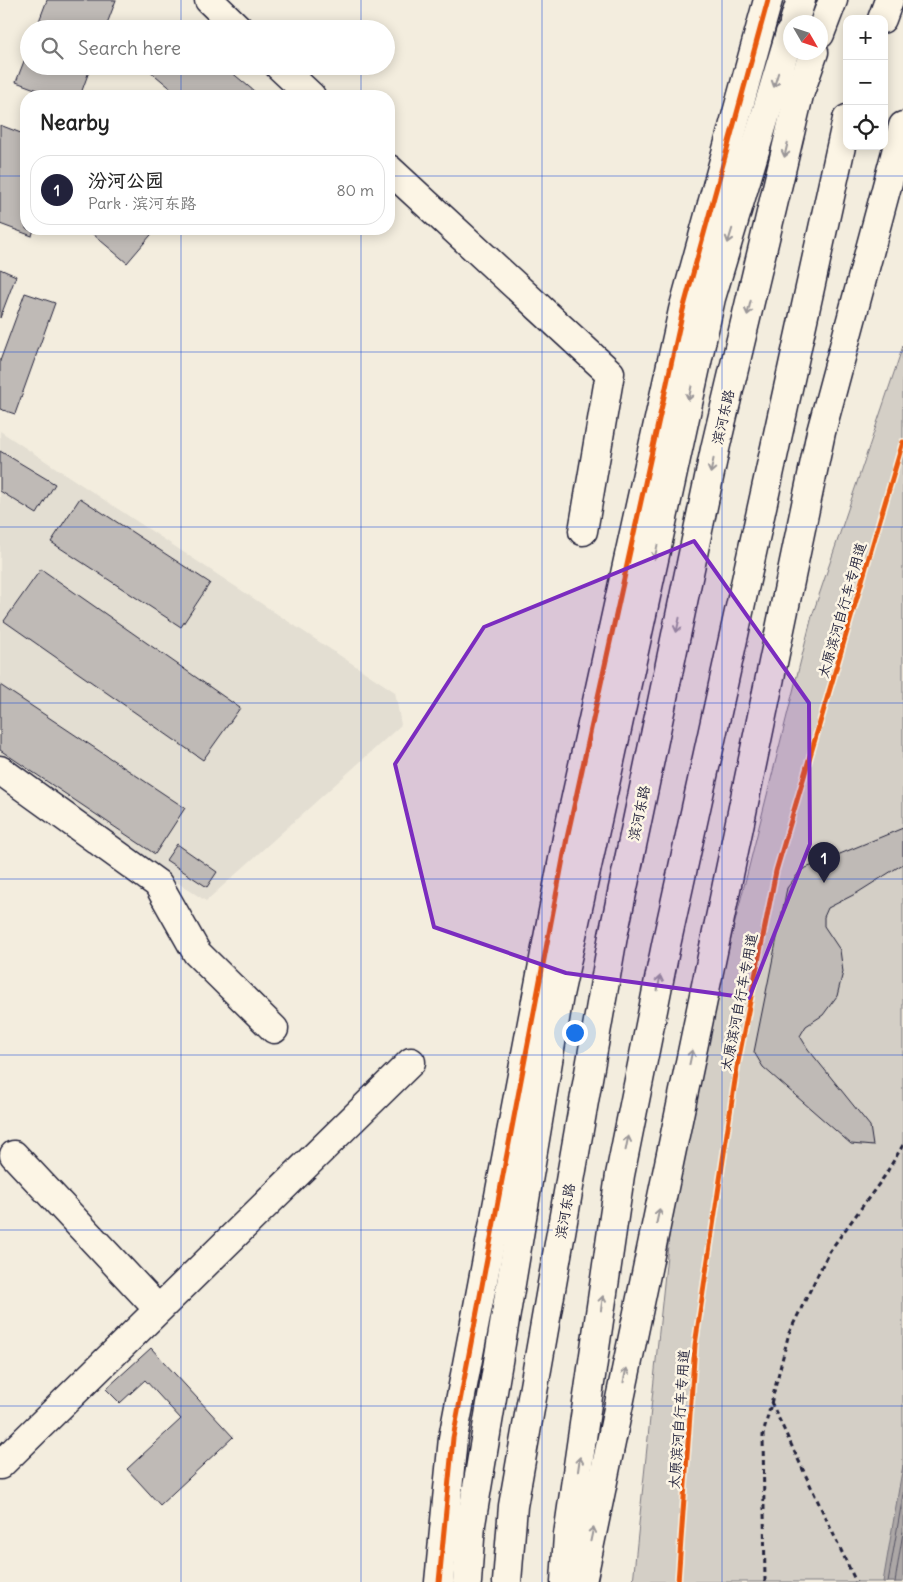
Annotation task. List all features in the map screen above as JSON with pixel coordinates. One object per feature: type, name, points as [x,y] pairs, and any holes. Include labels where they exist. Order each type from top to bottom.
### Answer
[{"type":"main road","points":[[209,0],[230,20]]},
{"type":"main road","points":[[440,1582],[453,1438],[567,838],[683,310],[768,0]]},
{"type":"main road","points":[[796,15],[800,0]]},
{"type":"main road","points":[[827,15],[833,0]]},
{"type":"main road","points":[[883,15],[889,0]]},
{"type":"main road","points":[[466,1582],[470,1524],[559,995],[711,298],[783,56]]},
{"type":"main road","name":"滨河东路","points":[[507,1582],[513,1506],[613,936],[715,449],[799,94],[811,60]]},
{"type":"main road","points":[[289,75],[305,90]]},
{"type":"main road","points":[[582,1582],[821,432],[903,126]]},
{"type":"main road","points":[[564,1582],[568,1535],[620,1175],[666,945],[843,137]]},
{"type":"main road","points":[[395,175],[610,373],[583,531]]},
{"type":"main road","points":[[0,770],[158,884],[197,953],[274,1029]]},
{"type":"main road","points":[[0,1465],[411,1062]]},
{"type":"main road","points":[[14,1156],[158,1309]]},
{"type":"path","points":[[765,1582],[762,1435],[789,1334],[828,1252],[884,1178],[903,1145]]},
{"type":"path","points":[[771,1402],[856,1582]]},
{"type":"highlighted area","points":[[694,541],[809,703],[810,844],[749,998],[566,973],[434,927],[395,764],[484,627]]},
{"type":"shaded area","points":[[903,346],[903,1582],[633,1582],[678,1149],[812,616]]},
{"type":"shaded area","points":[[0,431],[395,692],[401,725],[206,901],[0,768]]},
{"type":"water","points":[[903,1465],[903,1582],[883,1582]]},
{"type":"building","points":[[47,0],[116,0],[108,20],[39,20]]},
{"type":"building","points":[[20,72],[20,75],[88,75],[82,90],[38,90],[16,82]]},
{"type":"building","points":[[155,75],[235,75],[253,90],[173,90]]},
{"type":"building","points":[[0,125],[20,133],[20,232],[0,224]]},
{"type":"building","points":[[94,235],[151,235],[127,263]]},
{"type":"building","points":[[0,269],[16,276],[0,318]]},
{"type":"building","points":[[25,293],[55,303],[15,414],[0,409],[0,361]]},
{"type":"building","points":[[0,451],[55,484],[37,514],[0,491]]},
{"type":"building","points":[[80,498],[210,583],[181,627],[51,542]]},
{"type":"building","points":[[41,569],[240,708],[203,760],[4,621]]},
{"type":"building","points":[[0,685],[185,808],[155,854],[0,750]]},
{"type":"building","points":[[903,828],[903,864],[857,893],[828,908],[824,917],[824,926],[840,950],[843,972],[837,996],[823,1015],[806,1026],[800,1036],[808,1049],[870,1126],[873,1146],[851,1144],[763,1067],[754,1052],[787,888],[801,870]]},
{"type":"building","points":[[177,844],[217,872],[207,887],[166,860]]},
{"type":"building","points":[[151,1348],[233,1437],[160,1505],[127,1469],[181,1419],[145,1380],[120,1403],[106,1389]]},
{"type":"cycle path","points":[[439,1582],[453,1438],[567,838],[683,310],[768,0]]},
{"type":"cycle path","name":"太原滨河自行车专用道","points":[[678,1582],[695,1345],[737,1067],[776,871],[903,442]]},
{"type":"place","name":"汾河公园","points":[[824,883]]}]
